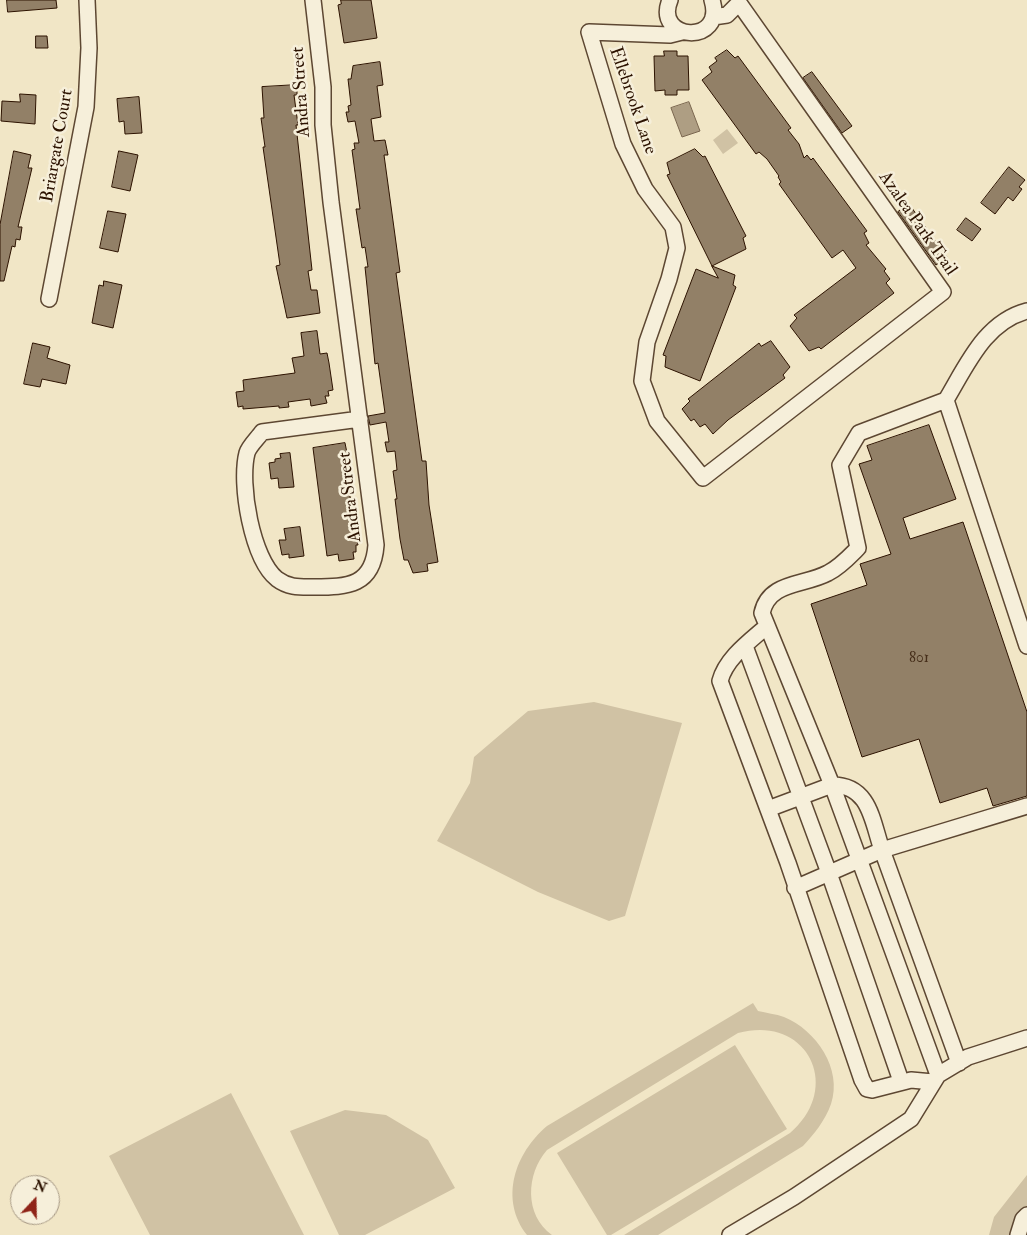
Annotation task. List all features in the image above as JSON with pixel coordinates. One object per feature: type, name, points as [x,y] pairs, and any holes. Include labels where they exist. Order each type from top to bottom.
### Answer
[{"type":"street","name":"Briargate Court","points":[[50,298],[86,107],[89,48],[87,0]]},
{"type":"street","name":"Andra Street","points":[[313,0],[323,87],[323,125],[331,202],[360,419],[376,545],[375,561],[368,572],[358,581],[343,587],[291,587],[278,580],[266,569],[250,521],[245,472],[247,451],[262,432],[360,419]]},
{"type":"street","points":[[649,34],[670,35],[701,31],[707,27],[713,17],[714,7],[712,0]]},
{"type":"street","points":[[713,17],[727,15],[733,2]]},
{"type":"street","name":"Azalea Park Trail","points":[[703,478],[943,292],[733,2]]},
{"type":"street","points":[[669,7],[673,25],[682,32]]},
{"type":"street","points":[[649,34],[669,7]]},
{"type":"street","name":"Ellebrook Lane","points":[[649,34],[589,32],[623,144],[645,189],[672,227],[677,248],[669,279],[646,342],[642,381],[658,421],[703,478]]},
{"type":"street","points":[[936,1078],[832,785],[762,613],[765,601],[774,592],[828,573],[858,548],[840,465],[859,433],[946,400],[983,338],[1017,314],[1027,310]]},
{"type":"street","points":[[946,400],[1027,646]]},
{"type":"street","points":[[767,626],[745,646],[723,671],[720,681],[768,809],[867,1089],[872,1090],[901,1081],[936,1078]]},
{"type":"street","points":[[745,646],[829,873],[901,1081]]},
{"type":"street","points":[[768,809],[832,785],[845,785],[861,795],[866,802],[959,1063]]},
{"type":"street","points":[[795,888],[882,850],[1027,806]]},
{"type":"street","points":[[730,1235],[794,1197],[911,1118],[936,1078],[968,1057],[1027,1038]]},
{"type":"street","points":[[1018,1235],[1023,1219],[1027,1215]]},
{"type":"shaded area","points":[[689,102],[700,131],[682,137],[671,108]]},
{"type":"shaded area","points":[[727,129],[738,143],[723,154],[713,140]]},
{"type":"shaded area","points":[[594,702],[682,723],[625,916],[609,921],[538,892],[437,841],[470,783],[474,757],[528,711]]},
{"type":"shaded area","points":[[753,1003],[758,1011],[784,1017],[807,1031],[824,1052],[830,1065],[834,1091],[829,1110],[815,1132],[803,1146],[658,1235],[624,1235],[790,1133],[806,1115],[814,1095],[815,1076],[810,1059],[799,1044],[783,1034],[762,1030],[738,1033],[547,1150],[535,1171],[531,1194],[536,1217],[552,1235],[527,1235],[514,1207],[514,1177],[526,1149],[536,1137],[547,1126]]},
{"type":"shaded area","points":[[735,1045],[787,1129],[611,1235],[607,1235],[557,1153]]},
{"type":"shaded area","points":[[231,1093],[304,1235],[150,1235],[109,1156]]},
{"type":"shaded area","points":[[345,1110],[386,1115],[428,1140],[455,1188],[365,1235],[339,1235],[290,1131]]},
{"type":"shaded area","points":[[1027,1175],[1027,1235],[989,1235],[994,1217]]},
{"type":"building","points":[[7,0],[56,0],[57,8],[8,12]]},
{"type":"building","points":[[341,0],[371,0],[377,38],[344,43],[338,5],[341,4]]},
{"type":"building","points":[[36,36],[47,36],[48,48],[36,48]]},
{"type":"building","points":[[727,50],[735,58],[738,56],[791,128],[788,130],[799,144],[804,158],[807,155],[811,160],[813,158],[867,231],[864,233],[869,243],[866,245],[886,269],[884,271],[890,279],[886,283],[894,293],[821,349],[819,347],[809,351],[790,326],[797,318],[794,315],[856,268],[843,250],[832,258],[779,184],[781,182],[779,176],[767,159],[759,152],[756,154],[702,80],[712,72],[709,67],[717,61],[715,58]]},
{"type":"building","points":[[664,51],[677,51],[677,56],[688,56],[689,90],[677,90],[677,95],[665,95],[665,90],[655,91],[654,56],[664,56]]},
{"type":"building","points":[[380,62],[383,85],[377,86],[381,117],[371,119],[374,141],[385,140],[388,155],[384,155],[400,272],[396,273],[422,461],[426,461],[429,505],[438,562],[427,564],[428,571],[413,573],[408,560],[404,560],[400,539],[393,471],[397,470],[395,451],[387,452],[385,442],[389,442],[386,422],[370,425],[368,416],[385,413],[378,363],[375,364],[365,267],[368,267],[365,247],[362,248],[356,209],[360,209],[352,150],[355,149],[354,143],[359,143],[355,121],[348,122],[346,112],[349,112],[348,106],[351,105],[348,79],[351,79],[353,66]]},
{"type":"building","points":[[812,72],[852,126],[842,133],[803,78]]},
{"type":"building","points":[[297,85],[297,95],[294,95],[298,125],[296,125],[312,270],[308,271],[311,290],[317,290],[320,313],[287,318],[276,266],[280,265],[263,147],[265,147],[261,118],[264,118],[262,87]]},
{"type":"building","points":[[20,94],[36,95],[35,124],[1,121],[2,101],[20,102]]},
{"type":"building","points":[[139,97],[142,133],[125,134],[124,121],[119,122],[117,99]]},
{"type":"building","points":[[695,149],[703,157],[705,156],[746,236],[743,238],[746,249],[712,266],[667,175],[670,174],[667,163]]},
{"type":"building","points":[[14,151],[31,155],[28,168],[32,168],[18,227],[22,227],[20,240],[16,239],[15,247],[12,246],[4,281],[0,281],[0,225]]},
{"type":"building","points":[[119,151],[138,155],[130,191],[112,187]]},
{"type":"building","points":[[1009,167],[1025,180],[1019,187],[1022,189],[1013,201],[1008,197],[995,214],[981,203]]},
{"type":"building","points":[[909,204],[947,257],[936,265],[898,212]]},
{"type":"building","points":[[108,211],[126,214],[118,252],[100,248]]},
{"type":"building","points":[[966,218],[981,229],[972,241],[957,230]]},
{"type":"building","points":[[712,266],[735,275],[733,285],[736,287],[700,381],[665,367],[666,356],[663,355],[696,269],[718,278]]},
{"type":"building","points":[[104,281],[122,285],[113,328],[92,323],[99,285],[103,286]]},
{"type":"building","points":[[317,331],[320,354],[327,353],[333,390],[328,391],[329,396],[325,396],[327,403],[311,406],[310,399],[288,402],[289,407],[243,409],[243,406],[238,407],[236,392],[244,391],[243,380],[295,373],[292,358],[304,356],[301,333]]},
{"type":"building","points":[[771,341],[790,367],[783,375],[785,378],[728,420],[713,434],[705,424],[700,427],[694,419],[691,421],[682,409],[690,401],[688,399],[759,343],[761,346]]},
{"type":"building","points":[[33,343],[50,347],[47,358],[70,365],[66,384],[42,379],[40,387],[24,384]]},
{"type":"building","points":[[929,425],[956,499],[903,518],[910,539],[963,522],[1027,712],[1027,796],[993,806],[987,788],[940,803],[919,739],[862,757],[811,604],[867,585],[860,564],[891,554],[859,464],[872,460],[867,446]]},
{"type":"building","points":[[345,443],[347,453],[343,454],[358,545],[356,545],[356,552],[353,552],[354,559],[339,561],[338,554],[327,556],[313,448]]},
{"type":"building","points":[[290,453],[294,487],[279,488],[278,478],[271,479],[269,463],[281,458],[280,454]]},
{"type":"building","points":[[300,527],[304,556],[289,558],[289,554],[282,555],[279,540],[286,540],[284,529]]}]
